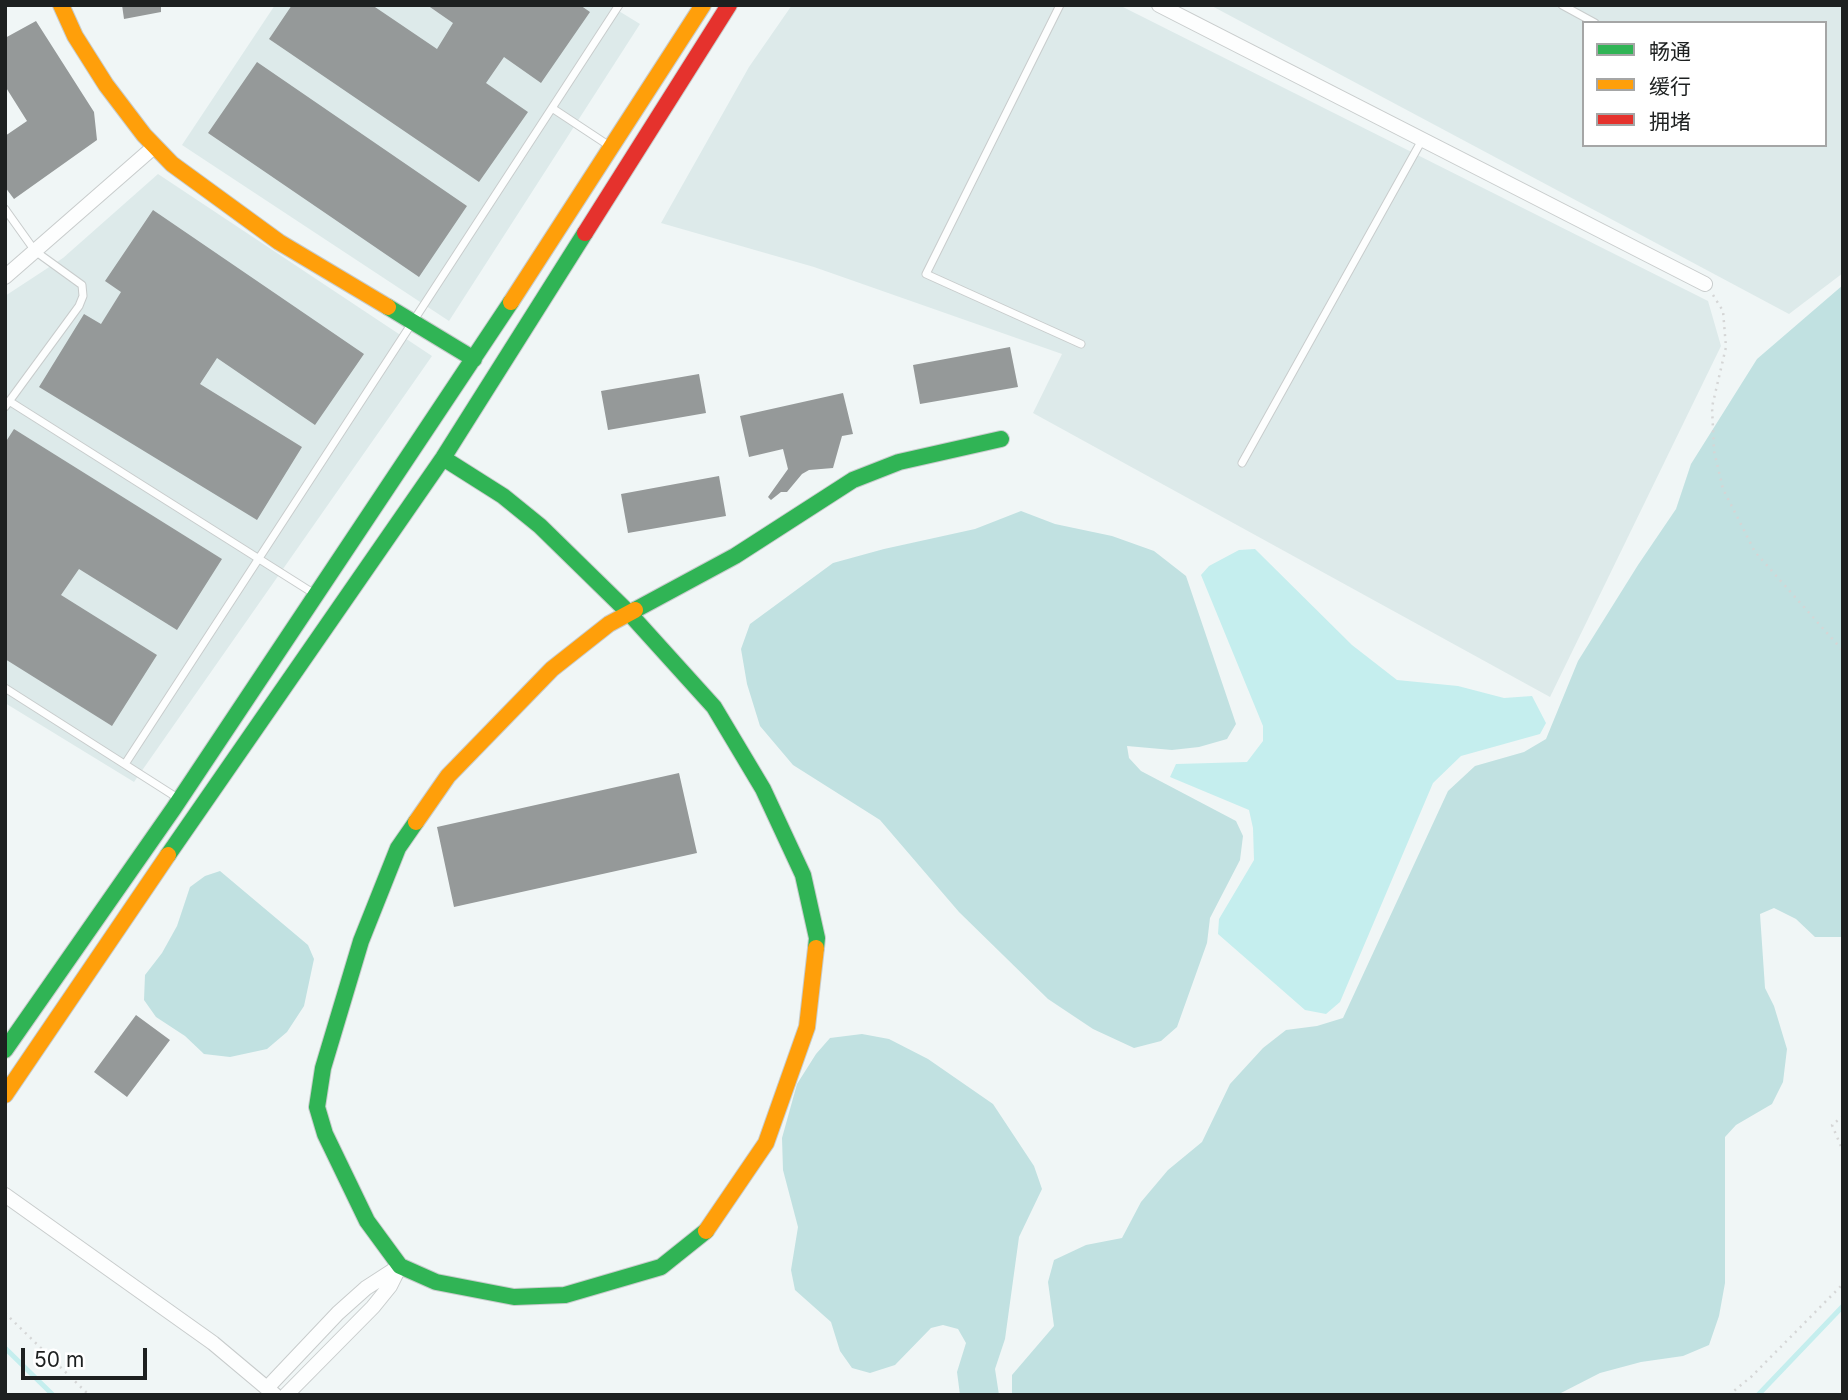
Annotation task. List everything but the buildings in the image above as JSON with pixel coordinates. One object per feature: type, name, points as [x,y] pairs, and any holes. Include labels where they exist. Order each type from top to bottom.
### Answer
[{"type":"main road","points":[[61,5],[75,36],[106,85],[172,164],[279,242],[474,359]]},
{"type":"main road","points":[[5,1050],[180,800],[474,359],[704,5]]},
{"type":"main road","points":[[5,1095],[443,458],[729,5]]},
{"type":"main road","points":[[443,458],[503,496],[540,526],[629,613],[714,707],[763,789],[803,875],[817,938],[807,1027],[765,1143],[707,1230],[661,1267],[565,1295],[514,1297],[436,1282],[400,1266],[367,1221],[325,1134],[317,1107],[323,1068],[361,941],[398,848],[448,776],[552,669],[608,624],[629,613],[735,556],[853,480],[899,463],[1001,439]]},
{"type":"street","points":[[1159,5],[1704,284]]},
{"type":"street","points":[[5,277],[155,146]]},
{"type":"street","points":[[5,1195],[213,1343],[271,1391],[347,1305],[374,1282],[400,1266]]},
{"type":"street","points":[[286,1395],[373,1307],[390,1286],[400,1266]]},
{"type":"lane","points":[[125,764],[619,5]]},
{"type":"lane","points":[[1060,5],[926,275],[1082,344]]},
{"type":"lane","points":[[1562,5],[1591,21]]},
{"type":"lane","points":[[552,108],[611,147]]},
{"type":"lane","points":[[1242,463],[1422,139]]},
{"type":"lane","points":[[5,209],[35,251],[82,285],[83,296],[79,306],[7,404],[316,595]]},
{"type":"lane","points":[[5,688],[180,800]]},
{"type":"path","points":[[1704,284],[1723,311],[1726,347],[1712,407],[1714,451],[1723,489],[1755,552],[1843,651]]},
{"type":"path","points":[[1843,1116],[1832,1125],[1843,1151]]},
{"type":"path","points":[[1729,1395],[1752,1376],[1843,1284]]},
{"type":"path","points":[[5,1312],[89,1395]]},
{"type":"shaded area","points":[[275,5],[609,5],[640,24],[449,321],[182,145]]},
{"type":"shaded area","points":[[792,5],[1119,5],[1708,301],[1721,346],[1550,697],[1033,413],[1062,354],[814,267],[661,223],[749,67]]},
{"type":"shaded area","points":[[1210,5],[1843,5],[1843,273],[1789,314]]},
{"type":"shaded area","points":[[158,174],[432,356],[134,782],[5,703],[5,296],[63,258]]},
{"type":"shaded area","points":[[1843,285],[1843,937],[1815,937],[1796,919],[1774,908],[1760,914],[1765,988],[1774,1006],[1787,1049],[1783,1082],[1772,1104],[1736,1125],[1725,1137],[1725,1283],[1719,1316],[1709,1345],[1683,1356],[1641,1362],[1600,1373],[1557,1395],[1012,1395],[1012,1375],[1054,1326],[1048,1282],[1054,1260],[1086,1245],[1122,1238],[1141,1202],[1168,1170],[1202,1142],[1230,1084],[1263,1048],[1286,1030],[1317,1026],[1343,1018],[1448,791],[1475,766],[1524,752],[1546,739],[1578,661],[1676,509],[1691,464],[1757,359]]},
{"type":"shaded area","points":[[1021,511],[1055,524],[1112,536],[1154,551],[1186,576],[1236,724],[1227,739],[1199,747],[1172,750],[1127,746],[1129,758],[1141,771],[1236,821],[1243,836],[1240,860],[1210,918],[1207,943],[1177,1027],[1161,1041],[1134,1048],[1093,1029],[1048,999],[959,912],[880,820],[793,765],[760,726],[747,684],[741,649],[750,624],[833,563],[975,529]]},
{"type":"shaded area","points":[[1255,549],[1352,645],[1397,680],[1458,686],[1504,698],[1532,696],[1546,723],[1540,734],[1461,756],[1433,783],[1340,1002],[1326,1014],[1305,1010],[1218,934],[1219,919],[1254,860],[1253,828],[1249,810],[1170,777],[1176,764],[1247,762],[1263,741],[1263,726],[1201,575],[1209,566],[1239,550]]},
{"type":"shaded area","points":[[220,871],[308,945],[314,959],[304,1006],[287,1032],[267,1049],[230,1057],[204,1054],[185,1036],[156,1017],[144,1000],[145,975],[162,953],[177,926],[190,887],[205,876]]},
{"type":"shaded area","points":[[862,1034],[889,1039],[928,1059],[993,1104],[1034,1166],[1042,1189],[1019,1237],[1005,1339],[995,1369],[999,1395],[960,1395],[957,1372],[966,1343],[958,1329],[943,1325],[931,1328],[895,1365],[870,1373],[852,1368],[840,1351],[831,1322],[795,1290],[791,1270],[798,1227],[783,1170],[782,1138],[797,1084],[816,1054],[830,1038]]},
{"type":"waterway","points":[[1758,1395],[1843,1306]]},
{"type":"waterway","points":[[5,1348],[53,1395]]},
{"type":"traffic: fast","points":[[168,855],[443,458],[585,233]]},
{"type":"traffic: fast","points":[[5,1050],[174,808],[511,302]]},
{"type":"traffic: fast","points":[[388,307],[474,359]]},
{"type":"traffic: fast","points":[[635,610],[735,556],[853,480],[899,462],[1001,439]]},
{"type":"traffic: fast","points":[[443,458],[503,496],[540,526],[629,613],[714,707],[763,789],[803,875],[817,938],[816,948]]},
{"type":"traffic: fast","points":[[416,822],[398,848],[361,941],[323,1068],[317,1107],[325,1134],[367,1221],[400,1266],[436,1282],[514,1297],[565,1295],[661,1267],[706,1231]]},
{"type":"traffic: slow","points":[[61,5],[75,36],[106,85],[144,135],[172,164],[279,242],[388,307]]},
{"type":"traffic: slow","points":[[511,302],[703,5]]},
{"type":"traffic: slow","points":[[416,822],[448,776],[552,669],[609,624],[635,610]]},
{"type":"traffic: slow","points":[[5,1095],[168,855]]},
{"type":"traffic: slow","points":[[706,1231],[766,1143],[807,1027],[816,948]]},
{"type":"traffic: jam","points":[[585,233],[729,5]]}]
